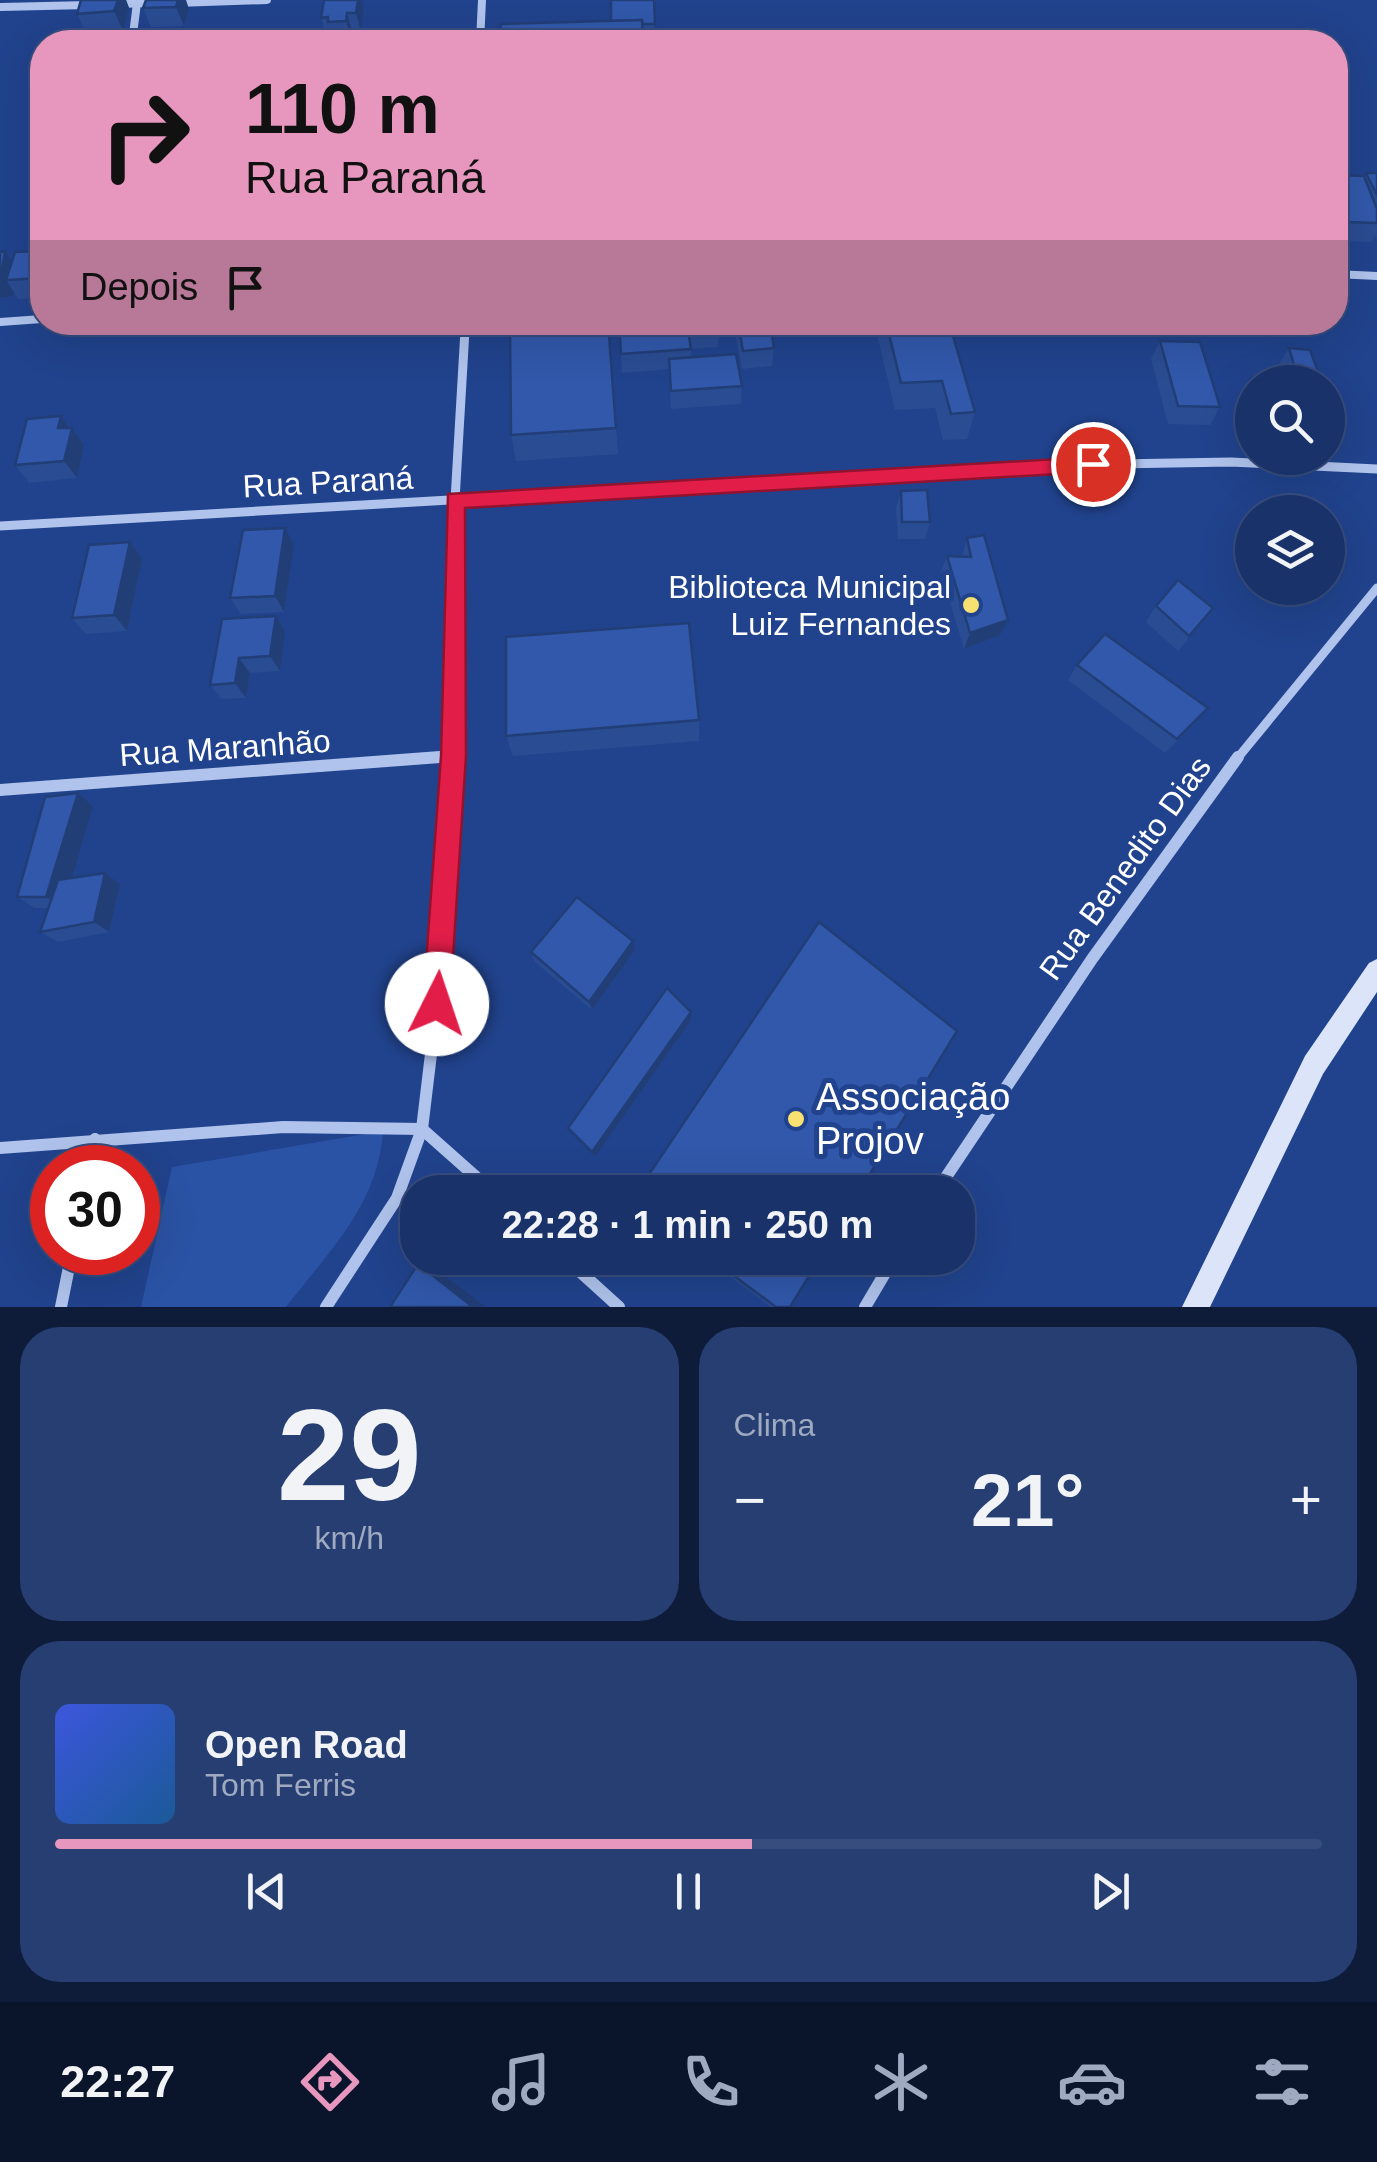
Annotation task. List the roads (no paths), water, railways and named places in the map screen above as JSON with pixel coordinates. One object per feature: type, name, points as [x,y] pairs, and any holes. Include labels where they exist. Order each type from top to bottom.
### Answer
[{"type":"main road","points":[[1196,1307],[1314,1065],[1377,970]]},
{"type":"street","points":[[0,7],[267,0]]},
{"type":"street","points":[[481,30],[482,0]]},
{"type":"street","points":[[134,30],[137,4]]},
{"type":"street","points":[[1348,275],[1377,276]]},
{"type":"street","points":[[0,322],[30,320]]},
{"type":"street","points":[[326,1307],[397,1198],[422,1129],[437,1004],[454,756],[455,500],[465,335]]},
{"type":"street","name":"Rua Paraná","points":[[0,526],[1058,465],[1231,462],[1377,469]]},
{"type":"street","name":"Rua Benedito Dias","points":[[947,1175],[1147,877],[1308,666],[1377,588]]},
{"type":"street","name":"Rua Maranhão","points":[[0,790],[454,756]]},
{"type":"street","points":[[0,1148],[283,1127],[422,1129],[475,1175]]},
{"type":"street","points":[[94,1145],[95,1139]]},
{"type":"street","points":[[61,1307],[67,1275]]},
{"type":"street","points":[[584,1275],[619,1307]]},
{"type":"street","points":[[865,1307],[884,1275]]},
{"type":"place","name":"Biblioteca Municipal Luiz Fernandes","points":[[971,605]]},
{"type":"place","name":"Associação Projov","points":[[796,1119]]}]
